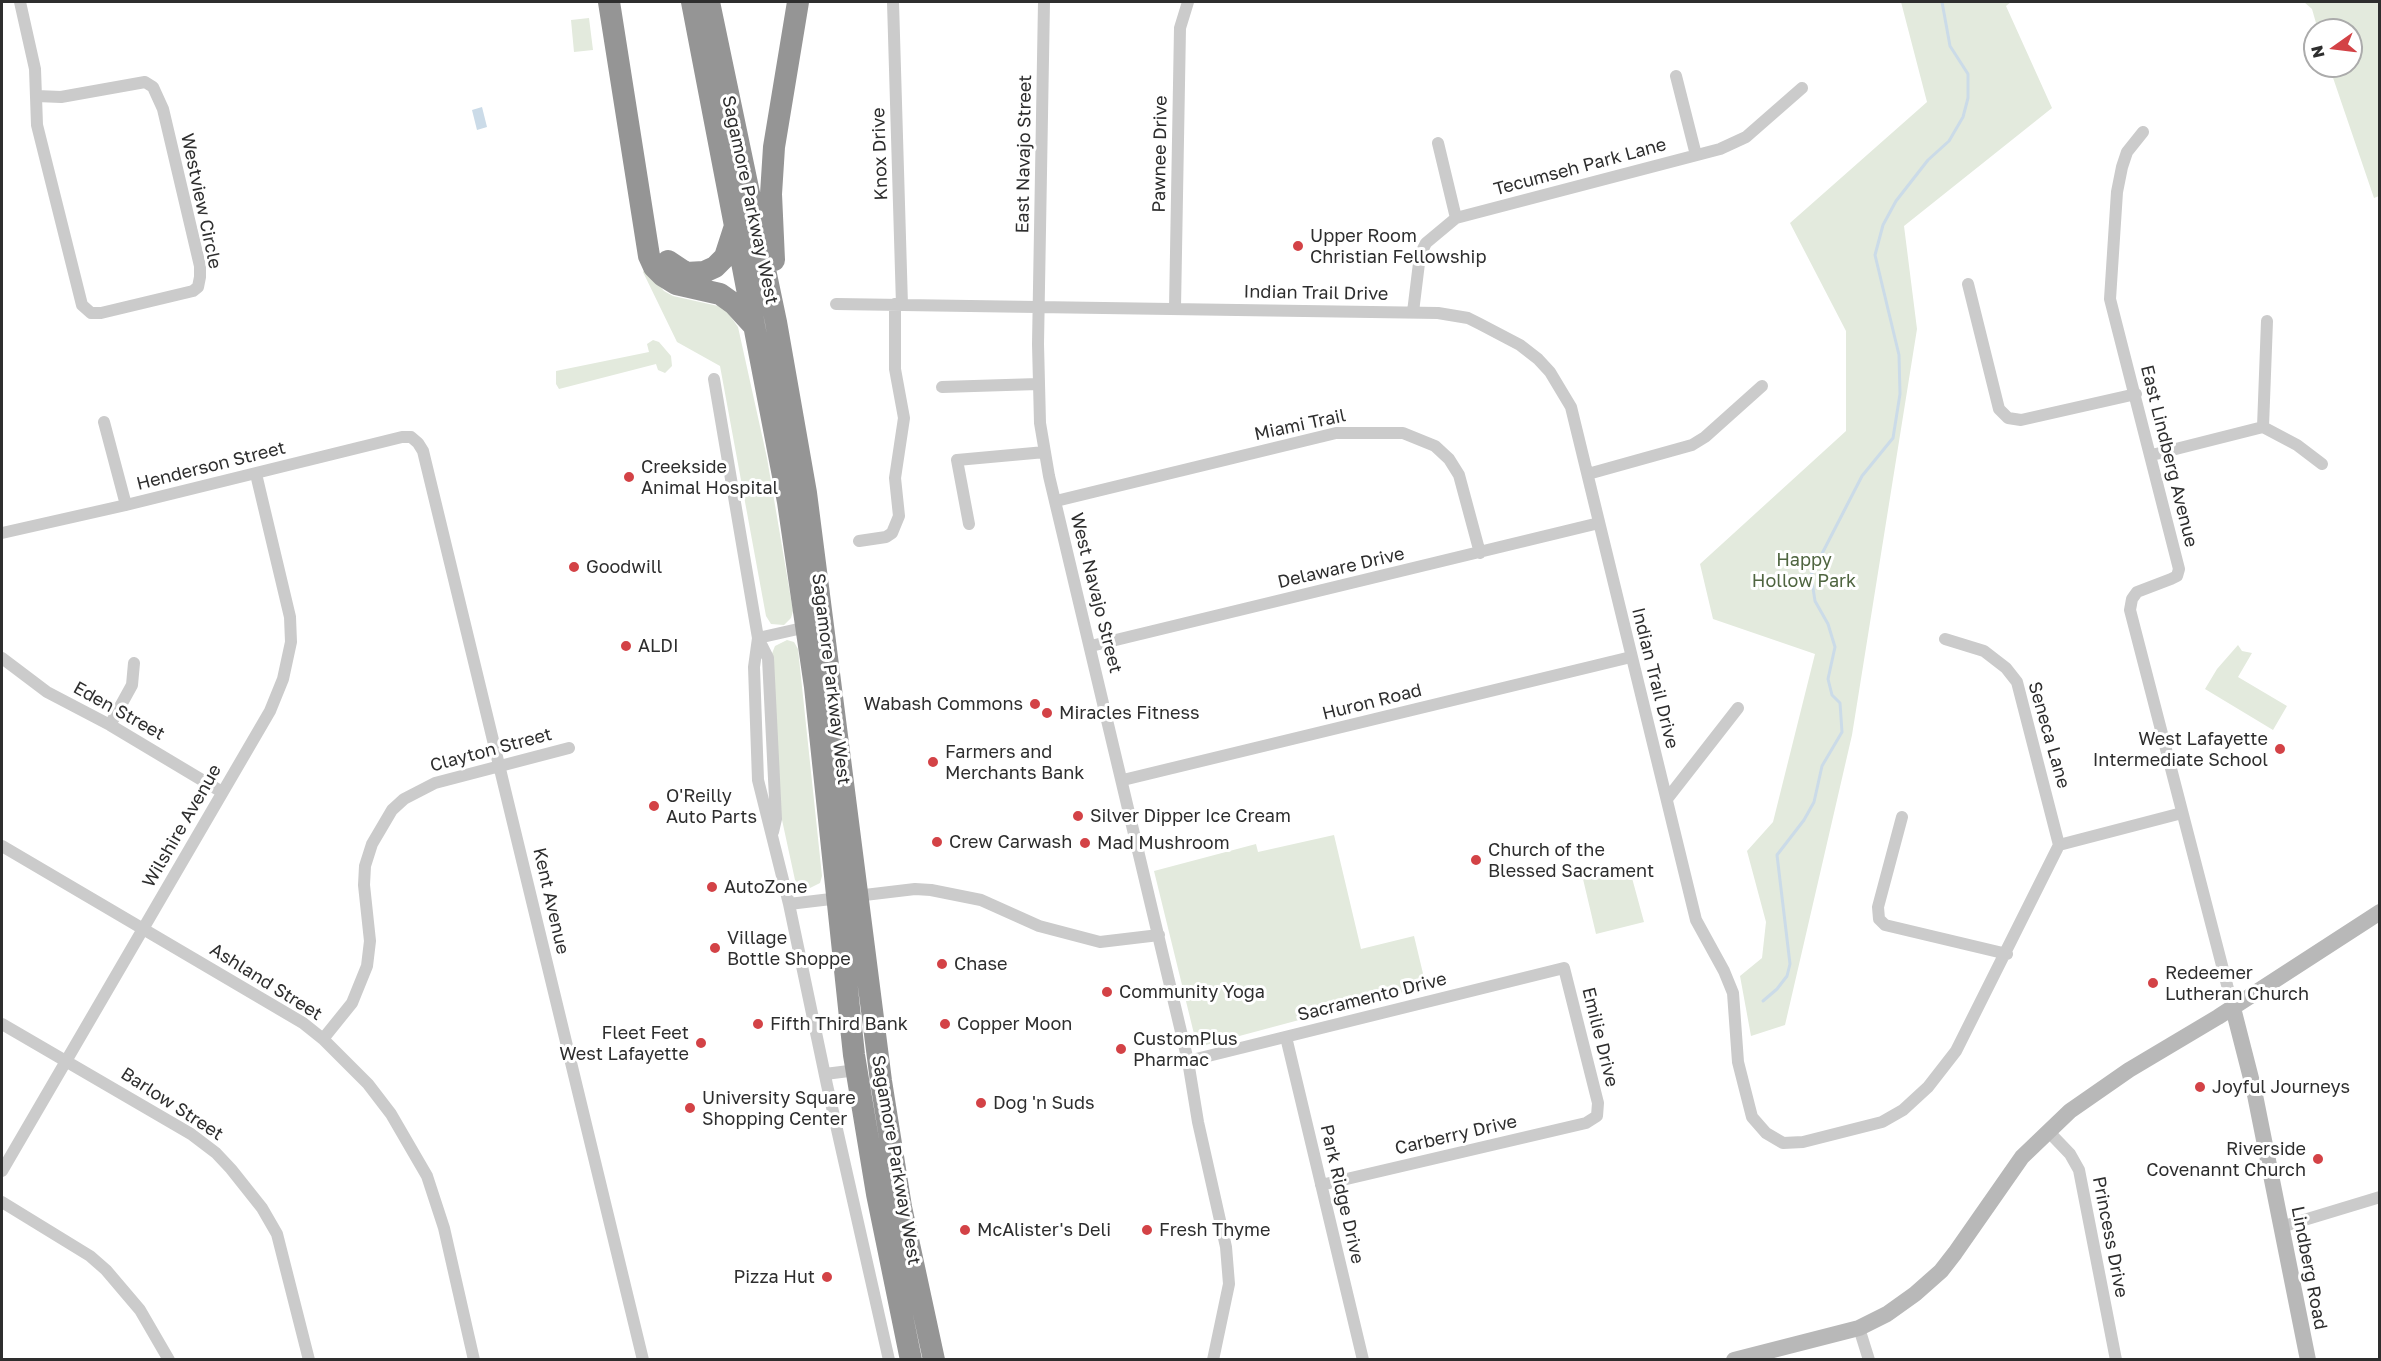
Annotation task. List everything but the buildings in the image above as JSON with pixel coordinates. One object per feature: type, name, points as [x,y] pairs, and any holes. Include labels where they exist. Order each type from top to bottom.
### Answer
[{"type":"highway","points":[[609,2],[650,256],[654,267],[676,284],[720,294],[766,324],[774,147],[798,2]]},
{"type":"highway","points":[[621,2],[656,238],[663,256],[674,267],[686,273],[704,272],[725,257],[736,222]]},
{"type":"highway","name":"Sagamore Parkway West","points":[[692,2],[736,222],[766,324],[807,493],[847,897],[857,1070],[900,1358]]},
{"type":"highway","name":"Sagamore Parkway West","points":[[709,2],[766,324],[788,502],[847,897],[872,1019],[901,1207],[934,1359]]},
{"type":"street","name":"Westview Circle","points":[[20,2],[35,69],[38,125],[78,294],[86,310],[101,312],[193,291],[200,277],[200,266],[163,109],[153,87],[145,82],[61,97],[37,96]]},
{"type":"street","name":"Knox Drive","points":[[859,541],[877,540],[892,533],[899,516],[896,478],[904,417],[894,369],[899,304],[893,2]]},
{"type":"street","name":"East Navajo Street","points":[[1040,306],[1044,2]]},
{"type":"street","name":"Pawnee Drive","points":[[1175,308],[1180,28],[1188,2]]},
{"type":"street","points":[[1676,76],[1696,155]]},
{"type":"street","name":"Tecumseh Park Lane","points":[[1413,312],[1420,255],[1426,243],[1456,218],[1720,149],[1746,137],[1802,88]]},
{"type":"street","name":"East Lindberg Avenue","points":[[2143,132],[2127,152],[2122,167],[2110,279],[2110,299],[2179,569],[2177,576],[2137,592],[2132,598],[2130,610],[2233,1008]]},
{"type":"street","points":[[1438,143],[1456,218]]},
{"type":"street","points":[[1968,284],[1999,409],[2008,418],[2021,420],[2136,394]]},
{"type":"street","name":"Indian Trail Drive","points":[[836,304],[1413,312],[1468,318],[1503,335],[1538,359],[1550,372],[1571,407],[1696,921],[1725,972],[1733,993],[1738,1062],[1752,1117],[1766,1133],[1783,1143],[1803,1143],[1882,1122],[1903,1110],[1928,1087],[1956,1051],[2007,954],[2059,845]]},
{"type":"street","name":"West Navajo Street","points":[[1040,306],[1038,384],[1045,452],[1188,1061],[1198,1122],[1226,1247],[1228,1284],[1213,1359]]},
{"type":"street","points":[[2262,427],[2267,321]]},
{"type":"street","points":[[714,379],[758,638],[768,658],[771,761],[776,819],[772,832],[825,1074],[900,1358]]},
{"type":"street","points":[[942,387],[1038,384]]},
{"type":"street","points":[[1588,474],[1692,445],[1705,437],[1762,386]]},
{"type":"street","points":[[104,422],[126,505]]},
{"type":"street","points":[[2151,455],[2262,427],[2297,445],[2322,464]]},
{"type":"street","name":"Miami Trail","points":[[1056,501],[1336,433],[1403,434],[1435,446],[1449,459],[1459,475],[1480,553]]},
{"type":"street","name":"Henderson Street","points":[[2,533],[256,474],[402,437],[411,437],[423,451]]},
{"type":"street","name":"Kent Avenue","points":[[423,451],[643,1359]]},
{"type":"street","points":[[969,524],[957,460],[1045,452]]},
{"type":"street","name":"Wilshire Avenue","points":[[2,1171],[222,792],[277,696],[284,679],[291,642],[290,617],[256,474]]},
{"type":"street","name":"Delaware Drive","points":[[1091,646],[1599,523]]},
{"type":"street","points":[[758,638],[807,627]]},
{"type":"street","name":"Seneca Lane","points":[[1946,639],[1984,651],[2006,668],[2017,682],[2059,845]]},
{"type":"street","name":"Huron Road","points":[[1123,780],[1631,657]]},
{"type":"street","name":"Eden Street","points":[[2,658],[47,692],[110,725],[222,792]]},
{"type":"street","points":[[110,725],[132,685],[134,663]]},
{"type":"street","points":[[1667,799],[1738,708]]},
{"type":"street","name":"Clayton Street","points":[[324,1039],[352,1004],[368,966],[370,941],[364,885],[365,866],[372,844],[392,810],[416,791],[453,777],[568,748]]},
{"type":"street","points":[[2059,845],[2182,813]]},
{"type":"street","points":[[1902,817],[1878,908],[1879,919],[1885,925],[2007,954]]},
{"type":"street","name":"Ashland Street","points":[[2,846],[303,1023],[324,1039],[368,1084],[392,1114],[427,1176],[444,1228],[474,1359]]},
{"type":"street","points":[[789,904],[915,889],[981,900],[1048,929],[1100,942],[1159,935]]},
{"type":"street","points":[[1734,1359],[1859,1328],[1887,1314],[1941,1271],[2002,1182],[2022,1157],[2048,1131],[2091,1095],[2233,1008],[2379,912]]},
{"type":"street","name":"Sacramento Drive","points":[[1188,1061],[1564,968]]},
{"type":"street","name":"Emilie Drive","points":[[1564,968],[1598,1103],[1597,1116]]},
{"type":"street","name":"Lindberg Road","points":[[2233,1008],[2254,1090],[2308,1359]]},
{"type":"street","name":"Barlow Street","points":[[2,1024],[191,1134],[216,1153],[246,1187],[272,1224],[283,1249],[309,1359]]},
{"type":"street","name":"Park Ridge Drive","points":[[1286,1037],[1363,1359]]},
{"type":"street","points":[[825,1074],[857,1070]]},
{"type":"street","name":"Carberry Drive","points":[[1322,1185],[1586,1123],[1597,1116]]},
{"type":"street","name":"Princess Drive","points":[[2048,1131],[2070,1154],[2079,1170],[2116,1359]]},
{"type":"street","points":[[2281,1227],[2379,1197]]},
{"type":"street","points":[[2,1202],[90,1256],[105,1270],[140,1310],[169,1359]]},
{"type":"street","points":[[1859,1328],[1869,1359]]},
{"type":"green space","name":"Happy Hollow Park","points":[[1901,2],[2011,2],[2006,6],[2052,108],[1904,226],[1917,329],[1852,735],[1785,1025],[1751,1036],[1740,976],[1762,958],[1766,922],[1747,851],[1773,822],[1815,654],[1713,619],[1700,564],[1846,431],[1846,331],[1790,223],[1927,102]]},
{"type":"green space","points":[[2304,2],[2379,2],[2379,196],[2374,198],[2333,78],[2363,78],[2363,18],[2315,18],[2312,9]]},
{"type":"green space","points":[[589,18],[593,50],[574,52],[571,20]]},
{"type":"green space","points":[[645,269],[664,291],[673,296],[718,306],[726,310],[738,327],[767,458],[793,611],[791,618],[784,625],[771,624],[766,616],[720,366],[677,342],[643,272]]},
{"type":"green space","points":[[653,340],[659,342],[671,356],[672,366],[665,373],[658,370],[656,364],[559,389],[556,384],[556,371],[649,352],[647,344]]},
{"type":"green space","points":[[787,640],[794,642],[798,649],[822,876],[820,883],[810,888],[801,887],[795,880],[779,806],[771,656],[775,646]]},
{"type":"green space","points":[[2238,645],[2242,651],[2252,653],[2238,677],[2287,706],[2273,730],[2205,689],[2217,669]]},
{"type":"green space","points":[[1334,835],[1361,949],[1414,936],[1426,986],[1202,1046],[1196,1042],[1154,871],[1256,844],[1258,852]]},
{"type":"green space","points":[[1629,867],[1644,922],[1596,934],[1583,879]]},
{"type":"water","points":[[482,107],[487,127],[477,130],[472,110]]},
{"type":"waterway","points":[[1763,1001],[1787,976],[1790,964],[1777,855],[1804,820],[1814,802],[1822,766],[1842,732],[1840,703],[1832,695],[1828,679],[1835,647],[1828,624],[1815,601],[1811,575],[1862,476],[1893,438],[1900,394],[1899,355],[1875,255],[1883,225],[1896,201],[1928,160],[1949,141],[1963,117],[1968,98],[1968,74],[1950,46],[1942,2]]},
{"type":"place","name":"Upper Room Christian Fellowship","points":[[1298,246]]},
{"type":"place","name":"Creekside Animal Hospital","points":[[629,477]]},
{"type":"place","name":"Goodwill","points":[[574,567]]},
{"type":"place","name":"ALDI","points":[[626,646]]},
{"type":"place","name":"Wabash Commons","points":[[1035,704]]},
{"type":"place","name":"Miracles Fitness","points":[[1047,713]]},
{"type":"place","name":"West Lafayette Intermediate School","points":[[2280,749]]},
{"type":"place","name":"Farmers and Merchants Bank","points":[[933,762]]},
{"type":"place","name":"O'Reilly Auto Parts","points":[[654,806]]},
{"type":"place","name":"Silver Dipper Ice Cream","points":[[1078,816]]},
{"type":"place","name":"Crew Carwash","points":[[937,842]]},
{"type":"place","name":"Mad Mushroom","points":[[1085,843]]},
{"type":"place","name":"Church of the Blessed Sacrament","points":[[1476,860]]},
{"type":"place","name":"AutoZone","points":[[712,887]]},
{"type":"place","name":"Village Bottle Shoppe","points":[[715,948]]},
{"type":"place","name":"Chase","points":[[942,964]]},
{"type":"place","name":"Redeemer Lutheran Church","points":[[2153,983]]},
{"type":"place","name":"Community Yoga","points":[[1107,992]]},
{"type":"place","name":"Fifth Third Bank","points":[[758,1024]]},
{"type":"place","name":"Copper Moon","points":[[945,1024]]},
{"type":"place","name":"Fleet Feet West Lafayette","points":[[701,1043]]},
{"type":"place","name":"CustomPlus Pharmac","points":[[1121,1049]]},
{"type":"place","name":"Joyful Journeys","points":[[2200,1087]]},
{"type":"place","name":"Dog 'n Suds","points":[[981,1103]]},
{"type":"place","name":"University Square Shopping Center","points":[[690,1108]]},
{"type":"place","name":"Riverside Covenannt Church","points":[[2318,1159]]},
{"type":"place","name":"McAlister's Deli","points":[[965,1230]]},
{"type":"place","name":"Fresh Thyme","points":[[1147,1230]]},
{"type":"place","name":"Pizza Hut","points":[[827,1277]]}]
